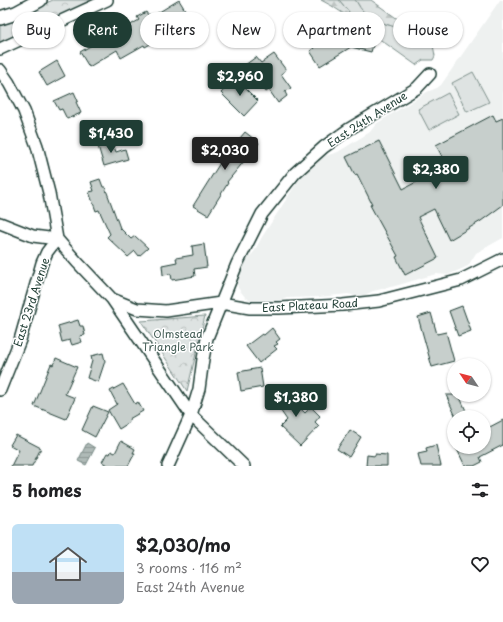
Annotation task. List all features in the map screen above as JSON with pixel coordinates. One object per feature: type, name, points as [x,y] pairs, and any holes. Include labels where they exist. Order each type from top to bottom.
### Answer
[{"type":"street","points":[[0,18],[16,13],[40,0]]},
{"type":"street","points":[[0,49],[107,0]]},
{"type":"street","points":[[0,70],[24,111],[37,146],[49,193],[58,239],[77,262],[112,298],[191,415],[244,466]]},
{"type":"street","name":"East 24th Avenue","points":[[168,466],[191,415],[200,389],[207,338],[220,303],[237,264],[262,214],[295,173],[324,147],[417,88],[430,74]]},
{"type":"street","points":[[0,223],[33,236],[58,239]]},
{"type":"street","name":"East 23rd Avenue","points":[[0,390],[20,340],[42,263],[47,252],[58,239]]},
{"type":"street","name":"East Plateau Road","points":[[112,298],[137,309],[166,311],[220,303],[250,308],[343,305],[379,301],[461,280],[503,259]]},
{"type":"shaded area","points":[[500,0],[503,0],[503,238],[476,253],[468,266],[448,275],[436,274],[373,291],[361,297],[348,294],[287,298],[276,302],[254,302],[245,297],[238,288],[237,282],[244,262],[254,252],[300,178],[325,156],[338,152],[370,132],[376,124],[427,92],[441,85]]},
{"type":"shaded area","points":[[87,443],[95,448],[86,465],[78,461]]},
{"type":"green space","points":[[53,0],[94,0],[65,14],[65,12],[25,12]]},
{"type":"green space","points":[[321,0],[339,0],[349,12],[341,12]]},
{"type":"green space","points":[[339,0],[355,0],[366,12],[349,12]]},
{"type":"green space","points":[[355,0],[371,0],[393,16],[393,26],[385,23],[385,12],[365,12]]},
{"type":"green space","points":[[12,18],[12,37],[0,42],[0,23]]},
{"type":"green space","points":[[385,24],[393,26],[393,48],[434,48],[435,56],[433,60],[423,60],[416,65],[385,43]]},
{"type":"green space","points":[[473,72],[489,102],[467,112],[452,83]]},
{"type":"green space","points":[[448,93],[459,114],[429,130],[418,109]]},
{"type":"green space","name":"Olmstead Triangle Park","points":[[205,316],[187,391],[141,321]]},
{"type":"building","points":[[179,0],[186,12],[159,12]]},
{"type":"building","points":[[140,15],[140,47],[121,58],[117,50],[89,67],[80,52],[87,48],[132,48],[132,24],[139,20],[137,17]]},
{"type":"building","points":[[314,48],[349,48],[320,66],[310,51]]},
{"type":"building","points":[[355,48],[372,48],[371,52]]},
{"type":"building","points":[[274,54],[286,70],[281,74],[291,88],[285,92],[287,96],[278,103],[269,90],[266,92],[245,65],[256,57],[261,63]]},
{"type":"building","points":[[57,61],[65,76],[47,86],[39,72]]},
{"type":"building","points":[[235,78],[258,101],[244,116],[221,93]]},
{"type":"building","points":[[74,92],[78,101],[76,102],[81,113],[67,119],[62,109],[59,110],[54,101]]},
{"type":"building","points":[[493,115],[496,121],[503,118],[503,205],[481,221],[449,240],[434,209],[418,217],[438,258],[405,275],[396,257],[398,256],[370,205],[372,204],[357,174],[355,175],[346,157],[379,141],[403,189],[447,166],[436,145]]},
{"type":"building","points":[[245,132],[259,143],[227,182],[228,183],[208,215],[193,206],[220,163],[212,157],[219,148],[222,150],[230,140],[235,144]]},
{"type":"building","points":[[112,141],[116,152],[125,149],[128,159],[104,166],[98,146]]},
{"type":"building","points":[[100,179],[103,187],[105,187],[120,228],[131,239],[135,236],[148,248],[139,256],[135,251],[128,257],[107,237],[110,234],[99,210],[96,211],[89,192],[94,191],[91,182]]},
{"type":"building","points":[[204,244],[207,267],[194,269],[195,276],[172,280],[171,274],[163,275],[162,265],[177,262],[176,258],[193,255],[192,246]]},
{"type":"building","points":[[462,306],[471,331],[458,336],[449,311]]},
{"type":"building","points":[[431,313],[437,334],[446,332],[453,358],[447,358],[447,363],[432,367],[418,317]]},
{"type":"building","points":[[78,320],[80,326],[83,326],[85,335],[80,336],[82,342],[72,345],[70,340],[62,342],[58,326]]},
{"type":"building","points":[[272,328],[280,339],[276,342],[278,344],[274,346],[277,349],[259,363],[246,346],[262,334],[264,335]]},
{"type":"building","points":[[103,353],[105,361],[98,382],[87,378],[92,361],[91,356]]},
{"type":"building","points":[[56,358],[77,367],[65,394],[75,398],[66,419],[34,406],[51,364],[53,365]]},
{"type":"building","points":[[260,368],[263,387],[241,391],[238,372]]},
{"type":"building","points":[[123,384],[135,404],[138,402],[143,411],[129,419],[130,422],[119,429],[108,410],[117,404],[110,391]]},
{"type":"building","points":[[283,388],[298,409],[299,407],[305,413],[311,407],[320,416],[315,422],[319,426],[300,446],[280,427],[287,420],[271,397]]},
{"type":"building","points":[[449,402],[462,402],[466,410],[453,410]]},
{"type":"building","points":[[93,406],[108,412],[95,437],[82,430]]},
{"type":"building","points":[[503,420],[503,445],[491,451],[491,426]]},
{"type":"building","points":[[350,430],[361,437],[349,457],[337,449]]},
{"type":"building","points":[[16,435],[41,448],[32,466],[11,466],[19,450],[10,445]]},
{"type":"building","points":[[121,441],[135,449],[133,453],[135,453],[128,466],[109,466],[102,462],[107,453],[110,454],[111,451],[115,453]]},
{"type":"building","points":[[436,445],[441,466],[421,466],[418,454],[427,452],[426,448]]},
{"type":"building","points":[[375,454],[387,455],[387,466],[366,466],[367,455],[375,456]]},
{"type":"building","points":[[459,454],[486,454],[480,457],[482,462],[474,466],[465,466]]}]
